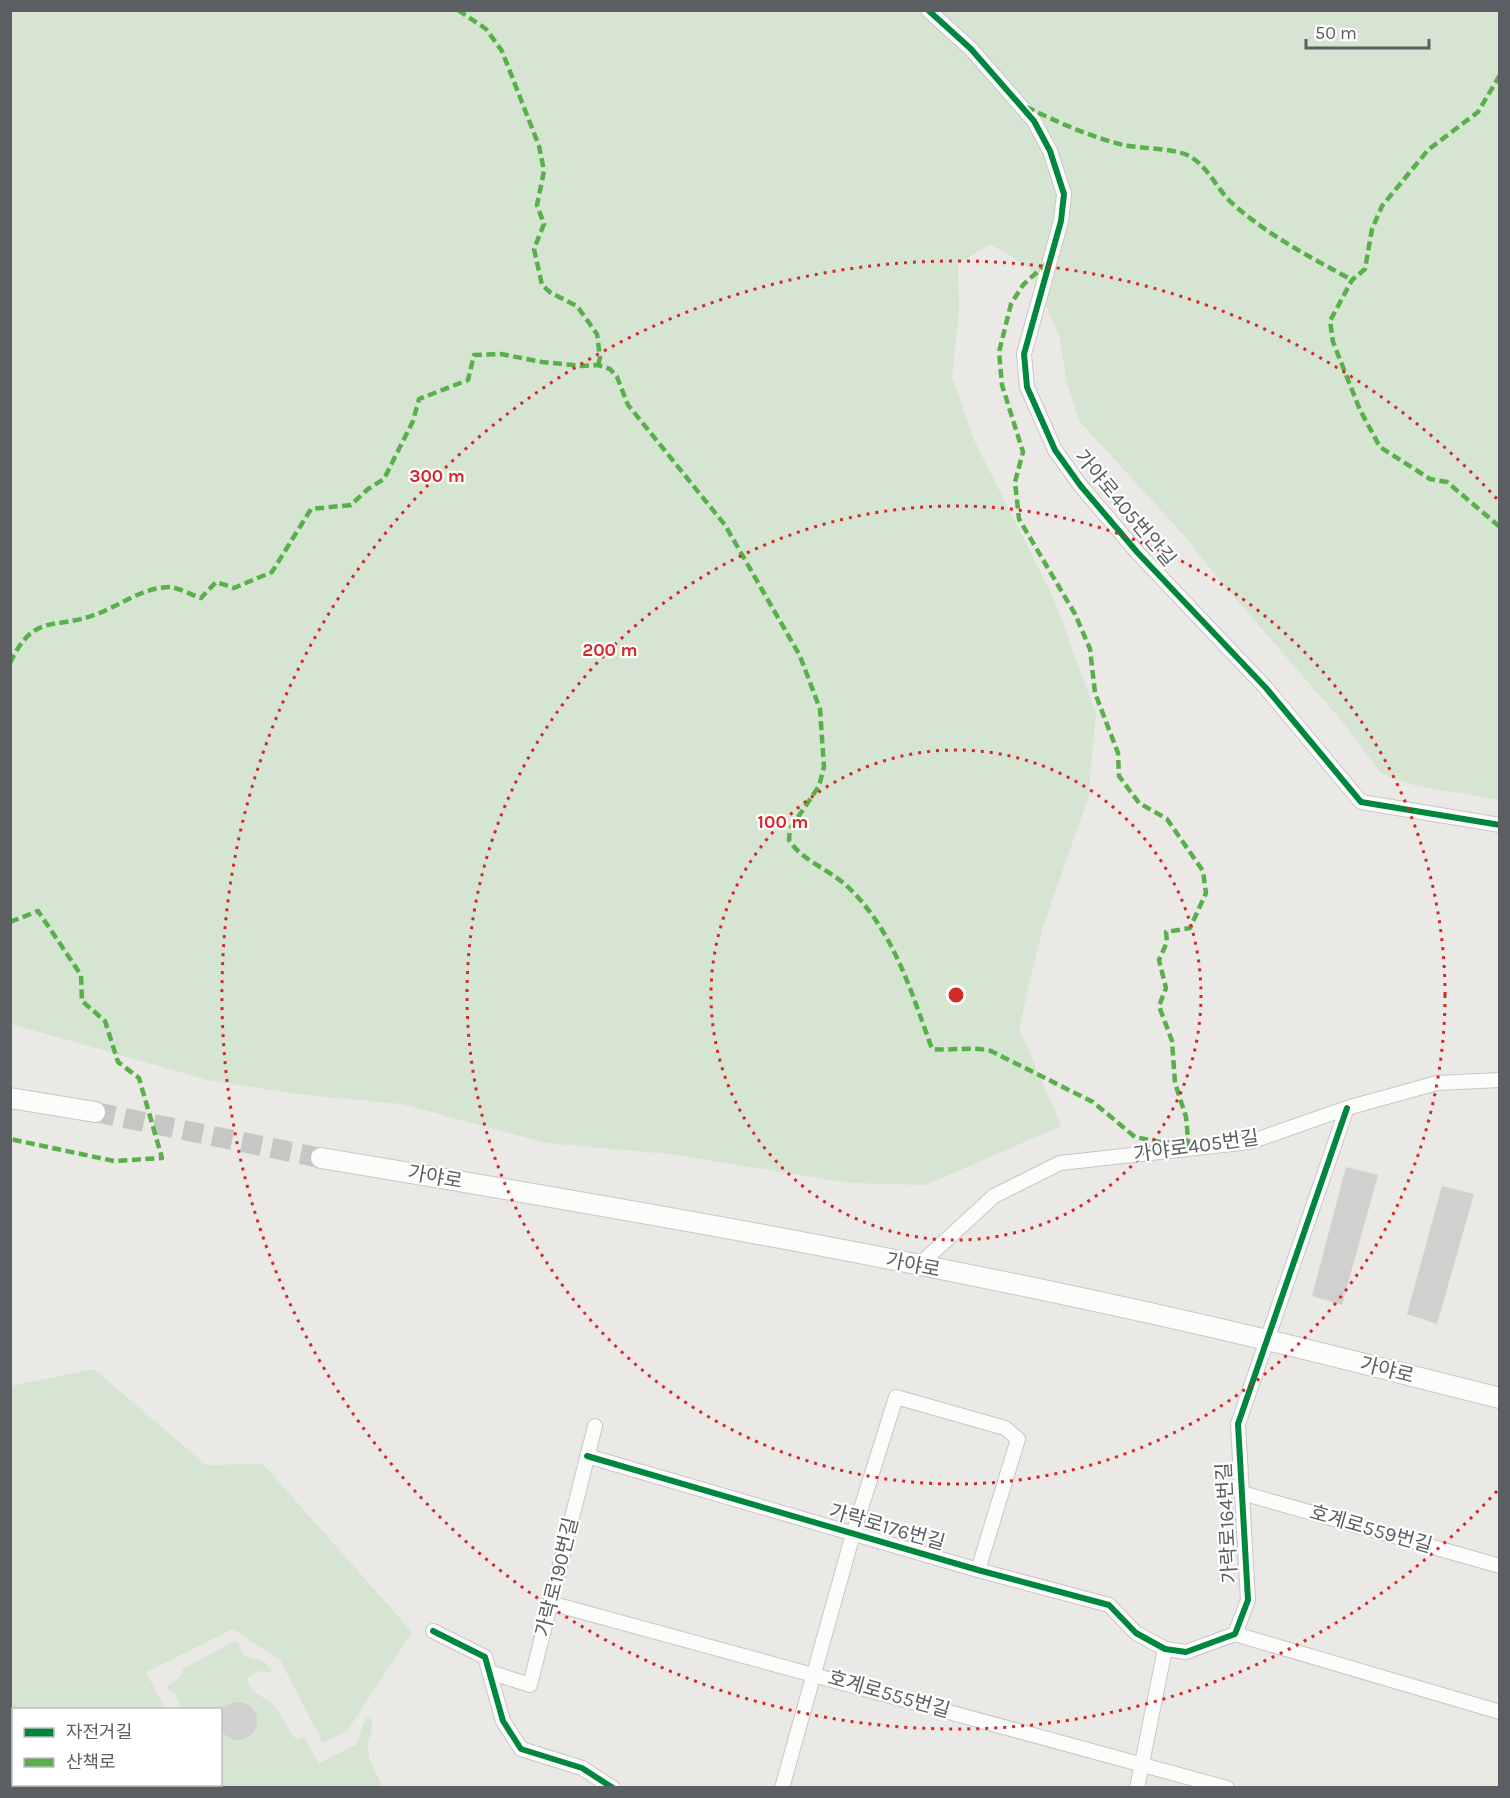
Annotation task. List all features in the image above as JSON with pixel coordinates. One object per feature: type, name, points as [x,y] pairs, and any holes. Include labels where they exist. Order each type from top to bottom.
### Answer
[{"type":"main road","points":[[10,1098],[95,1112]]},
{"type":"main road","name":"가야로","points":[[321,1158],[558,1197],[919,1265],[1269,1340],[1500,1398]]},
{"type":"street","name":"가야로405번안길","points":[[928,10],[971,49],[1034,121],[1050,151],[1064,194],[1061,221],[1024,354],[1027,387],[1040,421],[1061,459],[1137,552],[1266,688],[1361,802],[1500,825]]},
{"type":"street","name":"가야로405번길","points":[[919,1265],[994,1196],[1060,1162],[1250,1142],[1347,1108],[1437,1083],[1500,1080]]},
{"type":"street","name":"가락로164번길","points":[[1236,1634],[1248,1600],[1238,1424],[1269,1340],[1347,1108]]},
{"type":"street","name":"가락로176번길","points":[[782,1788],[853,1534],[896,1397],[1005,1428],[1018,1439],[978,1570]]},
{"type":"street","name":"가락로190번길","points":[[489,1672],[530,1685],[595,1426]]},
{"type":"street","name":"가락로176번길","points":[[587,1456],[978,1570],[1109,1605],[1136,1633],[1166,1649]]},
{"type":"street","name":"호계로559번길","points":[[1242,1493],[1500,1566]]},
{"type":"street","name":"호계로555번길","points":[[550,1603],[814,1673],[1227,1788]]},
{"type":"street","points":[[433,1631],[484,1657],[503,1721],[521,1749],[582,1768],[613,1788]]},
{"type":"street","points":[[1137,1788],[1144,1765],[1166,1649],[1186,1652],[1236,1634],[1500,1712]]},
{"type":"green space","points":[[10,11],[1499,11],[1499,800],[1417,786],[1382,774],[1341,720],[1222,583],[1181,532],[1079,421],[1066,380],[1060,338],[1030,268],[990,244],[958,264],[959,311],[952,377],[974,440],[1054,599],[1096,714],[1088,798],[1042,930],[1019,1028],[1061,1126],[926,1185],[850,1183],[669,1154],[546,1143],[402,1104],[305,1095],[211,1081],[11,1024]]},
{"type":"green space","points":[[94,1369],[206,1465],[263,1464],[412,1632],[347,1731],[323,1743],[280,1660],[233,1629],[146,1672],[164,1708],[12,1708],[12,1786],[204,1787],[11,1787],[11,1386]]},
{"type":"green space","points":[[235,1641],[238,1642],[244,1656],[265,1662],[272,1673],[258,1671],[247,1678],[248,1684],[276,1708],[297,1740],[304,1737],[319,1763],[356,1745],[366,1716],[372,1720],[368,1752],[383,1787],[221,1787],[222,1708],[181,1708],[175,1693],[166,1687],[180,1677],[184,1668]]},
{"type":"building","points":[[1346,1167],[1378,1175],[1342,1305],[1312,1296]]},
{"type":"building","points":[[1442,1186],[1474,1194],[1437,1324],[1407,1314]]},
{"type":"building","points":[[238,1702],[245,1704],[255,1714],[257,1721],[255,1728],[245,1738],[238,1740],[231,1738],[222,1730],[222,1712],[231,1704]]},
{"type":"tunnel","points":[[95,1112],[321,1158]]},
{"type":"marked path","points":[[458,10],[486,29],[502,51],[539,146],[544,171],[537,205],[544,224],[534,249],[542,285],[551,293],[577,306],[597,334],[600,358],[598,365]]},
{"type":"marked path","points":[[1500,75],[1478,112],[1428,150],[1382,206],[1372,229],[1365,269],[1352,280],[1330,321],[1333,342],[1360,410],[1380,447],[1430,479],[1447,482],[1500,527]]},
{"type":"marked path","points":[[1026,107],[1074,129],[1111,142],[1177,152],[1191,157],[1203,167],[1227,198],[1247,216],[1290,245],[1352,280]]},
{"type":"marked path","points":[[1047,263],[1023,285],[1011,304],[999,352],[1002,385],[1023,452],[1015,482],[1019,519],[1075,614],[1090,649],[1095,693],[1118,753],[1119,776],[1139,803],[1167,819],[1203,871],[1206,893],[1190,928],[1166,932],[1167,942],[1159,960],[1166,988],[1159,1006],[1172,1041],[1175,1083],[1186,1117],[1189,1149]]},
{"type":"marked path","points":[[10,663],[28,636],[46,625],[82,619],[151,590],[170,587],[201,598],[216,582],[234,588],[272,572],[311,509],[351,505],[368,489],[384,479],[413,421],[419,399],[468,380],[474,355],[501,354],[542,362],[582,366],[598,365],[610,369],[617,377],[628,405],[725,525],[800,656],[820,709],[824,767],[819,786],[790,829],[789,840],[801,854],[842,882],[865,905],[900,963],[932,1049],[991,1051],[1093,1102],[1135,1137],[1165,1143],[1189,1140]]},
{"type":"marked path","points":[[10,922],[38,911],[81,975],[82,1001],[105,1021],[118,1062],[139,1078],[162,1158],[114,1161],[10,1139]]},
{"type":"cycle path","points":[[928,10],[971,49],[1034,121],[1050,151],[1064,194],[1061,221],[1024,354],[1027,387],[1055,450],[1080,485],[1137,552],[1266,688],[1361,802],[1500,825]]},
{"type":"cycle path","points":[[587,1456],[978,1570],[1109,1605],[1136,1633],[1165,1649],[1186,1652],[1235,1634],[1248,1600],[1238,1424],[1347,1108]]},
{"type":"cycle path","points":[[433,1631],[485,1657],[503,1721],[521,1749],[582,1768],[613,1788]]}]
